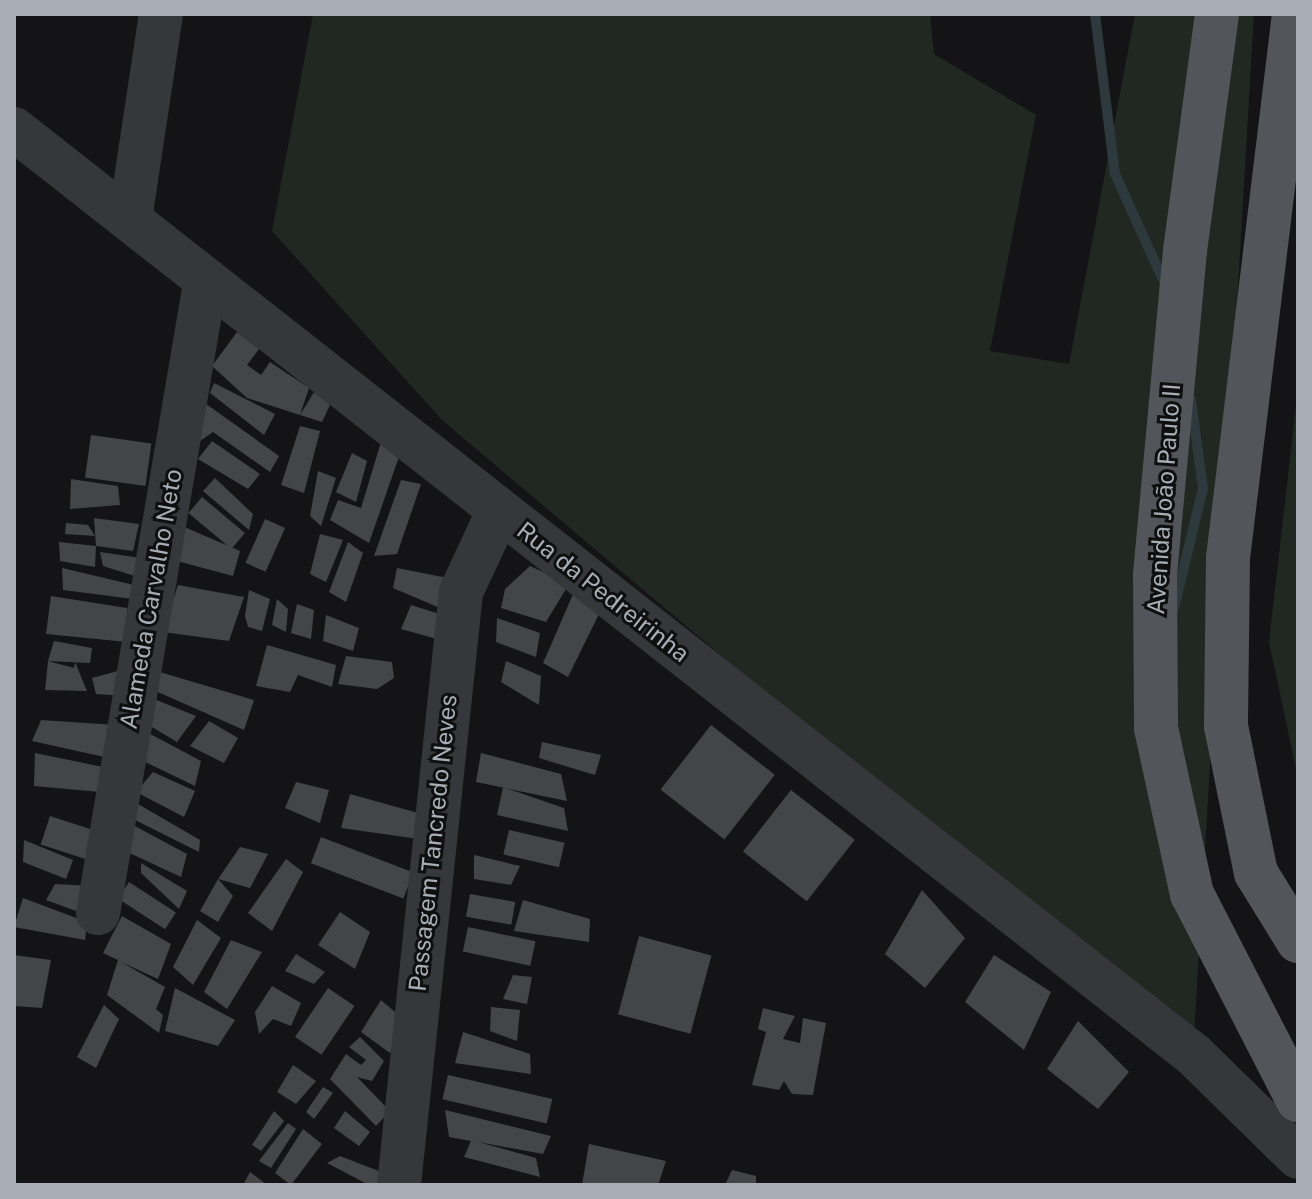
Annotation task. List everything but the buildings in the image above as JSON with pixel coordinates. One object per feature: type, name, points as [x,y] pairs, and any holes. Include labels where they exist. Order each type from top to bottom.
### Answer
[{"type":"main road","name":"Avenida João Paulo II","points":[[1217,14],[1167,442],[1155,576],[1156,728],[1192,894],[1298,1100]]},
{"type":"main road","points":[[1294,14],[1228,558],[1226,726],[1256,873],[1298,941]]},
{"type":"street","points":[[130,219],[161,14]]},
{"type":"street","name":"Rua da Pedreirinha","points":[[14,129],[130,219],[205,284],[499,510],[1193,1054],[1298,1157]]},
{"type":"street","name":"Alameda Carvalho Neto","points":[[98,913],[205,284]]},
{"type":"street","name":"Passagem Tancredo Neves","points":[[399,1185],[461,592],[499,510]]},
{"type":"shaded area","points":[[313,14],[930,14],[934,54],[1036,115],[990,351],[1069,364],[1135,14],[1254,14],[1193,1054],[442,420],[272,231]]},
{"type":"shaded area","points":[[1298,388],[1298,778],[1269,642]]},
{"type":"waterway","points":[[1095,14],[1115,174],[1165,284]]},
{"type":"waterway","points":[[1174,608],[1203,488],[1191,400]]}]
